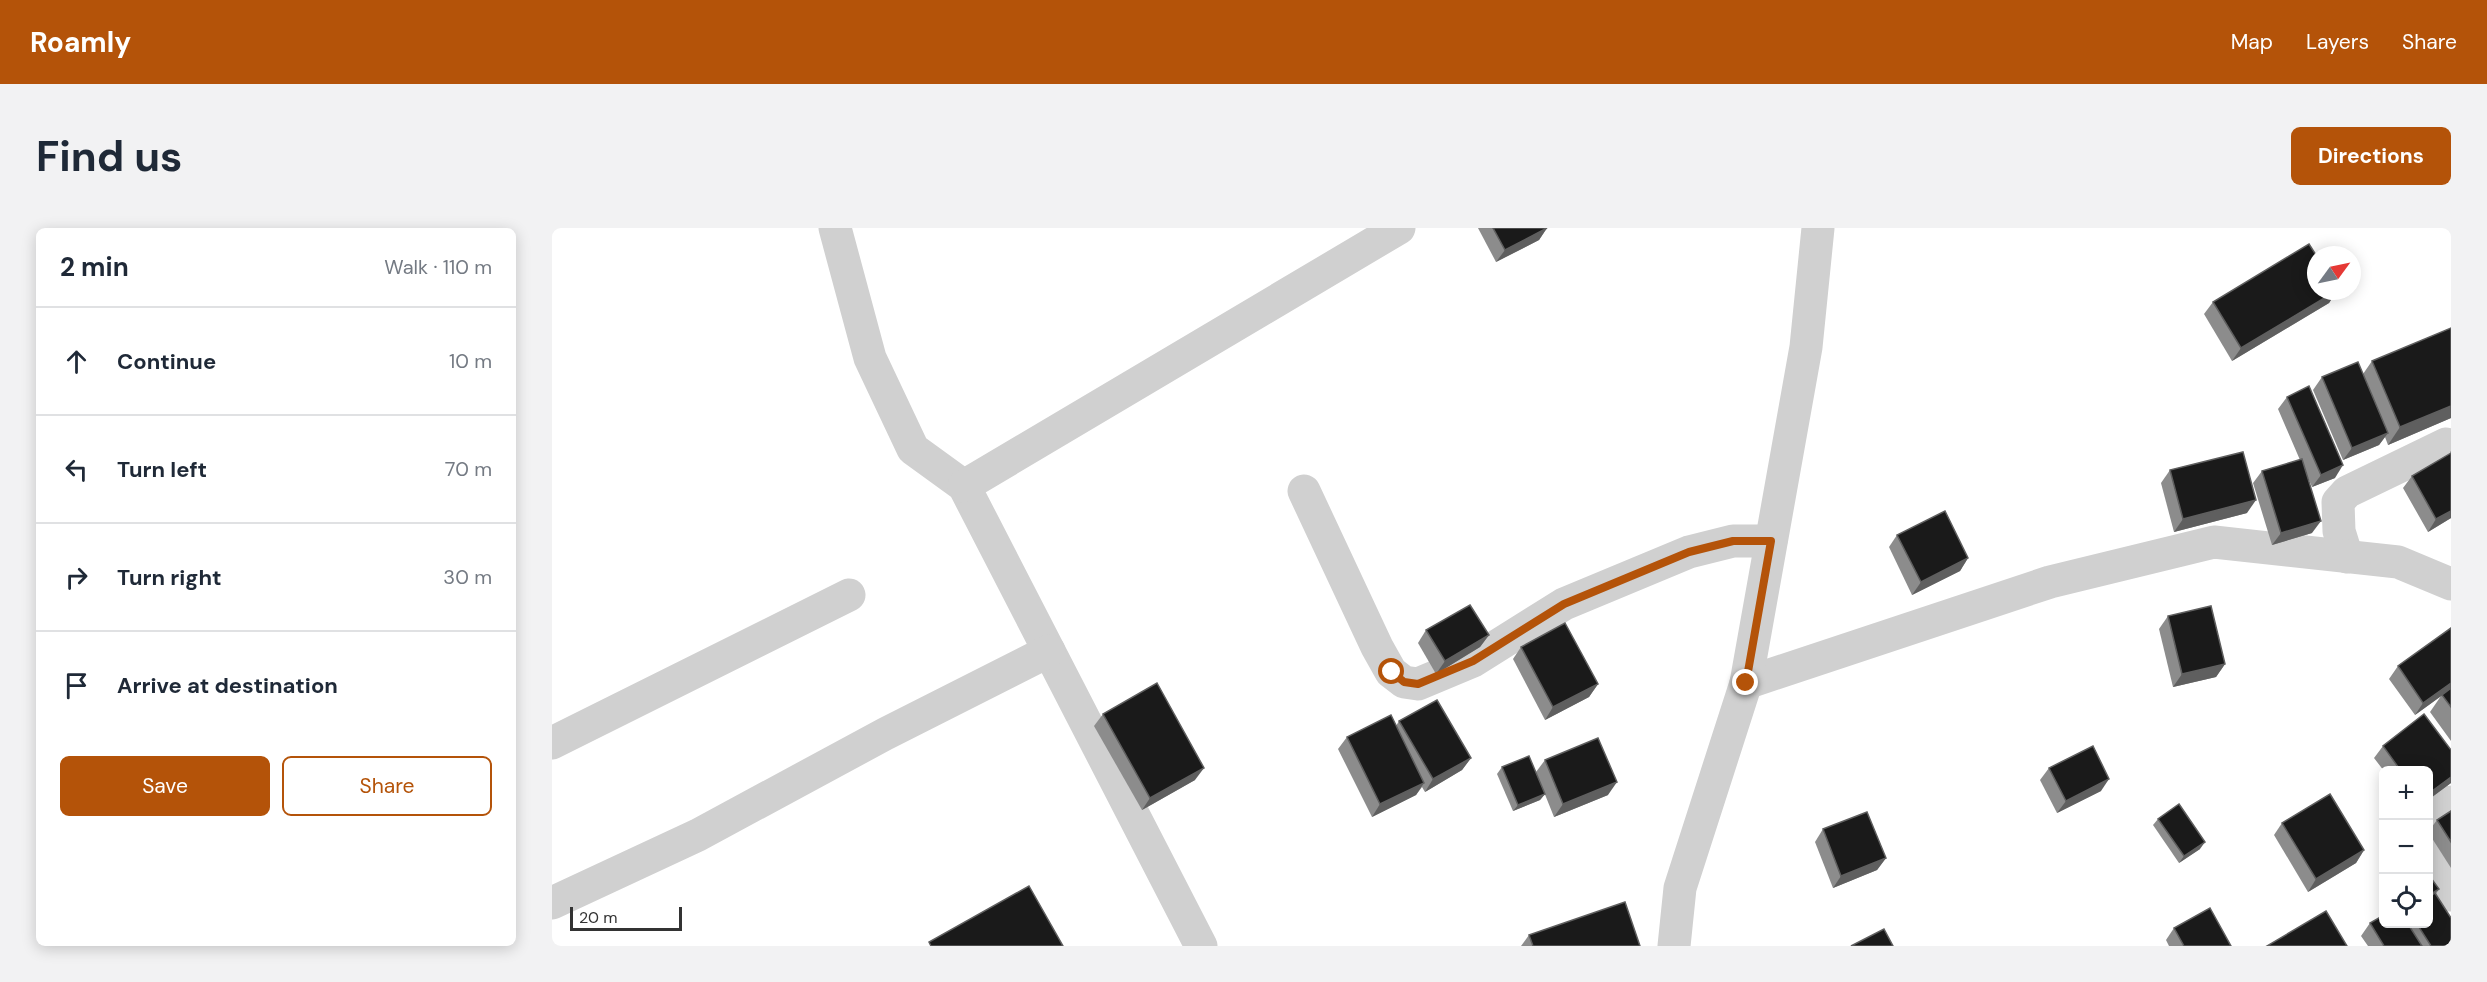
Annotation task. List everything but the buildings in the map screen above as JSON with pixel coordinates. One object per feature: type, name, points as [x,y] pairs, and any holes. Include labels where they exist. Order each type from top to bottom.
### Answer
[{"type":"street","points":[[835,228],[870,358],[914,449],[964,486],[1201,946]]},
{"type":"street","points":[[964,486],[1399,228]]},
{"type":"street","points":[[1674,946],[1680,888],[1746,683],[1806,347],[1818,228]]},
{"type":"street","points":[[2347,557],[2339,531],[2338,502],[2347,492],[2446,444]]},
{"type":"street","points":[[1304,491],[1377,647],[1392,672],[1404,682],[1418,684],[1473,661],[1564,604],[1689,552],[1733,541],[1771,541]]},
{"type":"street","points":[[1746,683],[2050,582],[2214,542],[2398,562],[2451,584]]},
{"type":"street","points":[[552,743],[849,595]]},
{"type":"street","points":[[552,903],[698,835],[885,734],[1049,651]]},
{"type":"street","points":[[2433,815],[2451,802]]},
{"type":"street","points":[[2433,863],[2451,895]]},
{"type":"route","points":[[1392,672],[1404,682],[1418,684],[1473,661],[1564,604],[1689,552],[1733,541],[1771,541],[1746,683]]}]
